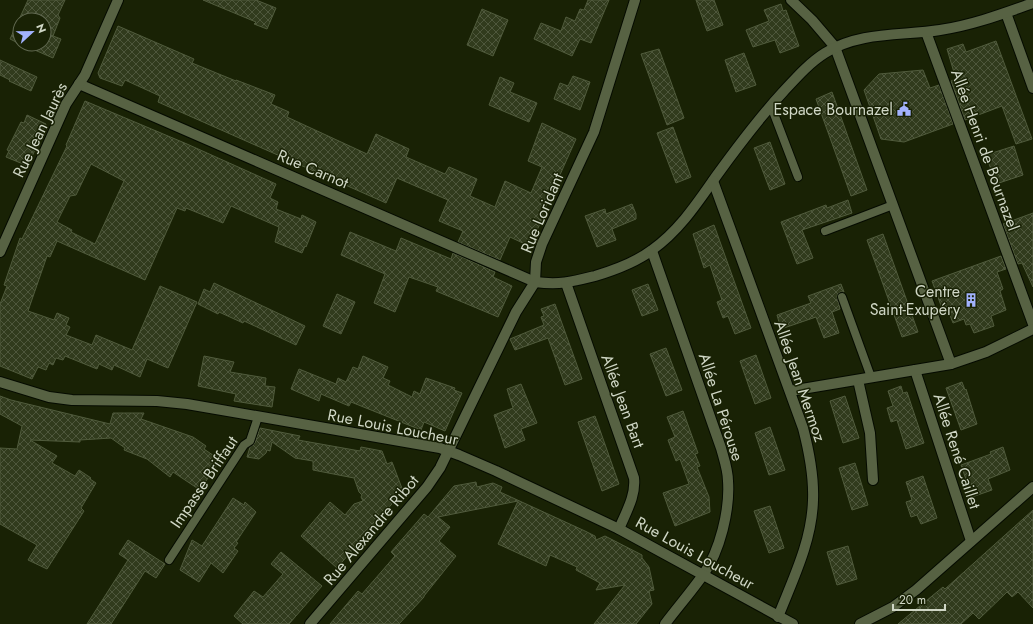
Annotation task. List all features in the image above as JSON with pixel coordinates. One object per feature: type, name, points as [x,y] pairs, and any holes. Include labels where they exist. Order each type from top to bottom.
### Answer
[{"type":"street","name":"Rue Jean Jaurès","points":[[0,252],[66,104],[88,70],[118,0]]},
{"type":"street","name":"Rue Loridant","points":[[449,452],[516,312],[535,282],[536,262],[542,244],[594,132],[635,0]]},
{"type":"street","points":[[791,0],[812,20],[835,47],[951,364]]},
{"type":"street","name":"Rue Carnot","points":[[79,84],[535,282],[552,284],[566,283],[615,270],[652,251],[680,225],[743,139],[771,106],[807,67],[820,56],[835,47],[865,38],[926,32],[965,25],[1006,13],[1033,3]]},
{"type":"street","points":[[1006,13],[1033,88]]},
{"type":"street","name":"Allée Henri de Bournazel","points":[[926,32],[1033,324]]},
{"type":"street","name":"Allée Jean Mermoz","points":[[713,181],[790,391],[806,442],[812,472],[813,502],[805,548],[778,616]]},
{"type":"street","name":"Allée La Pérouse","points":[[652,251],[721,448],[727,471],[728,490],[724,523],[718,543],[704,574],[664,624]]},
{"type":"street","name":"Allée Jean Bart","points":[[566,283],[634,478],[635,484],[632,497],[619,529]]},
{"type":"street","points":[[790,391],[951,364],[986,352],[1033,329]]},
{"type":"street","name":"Allée René Caillet","points":[[915,370],[971,541]]},
{"type":"street","points":[[858,380],[870,432],[873,480]]},
{"type":"street","name":"Rue Louis Loucheur","points":[[0,382],[49,396],[72,400],[169,402],[440,448],[496,471],[619,529],[704,574],[793,624]]},
{"type":"street","name":"Rue Alexandre Ribot","points":[[310,624],[427,487],[449,452]]},
{"type":"street","points":[[860,624],[903,600],[1033,487]]},
{"type":"lane","points":[[771,106],[798,177]]},
{"type":"lane","points":[[825,231],[894,205]]},
{"type":"lane","points":[[842,297],[871,378]]},
{"type":"lane","name":"Impasse Briffaut","points":[[169,560],[244,445],[250,441],[258,417]]},
{"type":"building","points":[[28,0],[65,0],[58,15],[60,18],[53,36],[61,39],[53,58],[39,52],[52,52],[52,12],[22,12]]},
{"type":"building","points":[[203,0],[256,0],[276,8],[267,29],[254,24],[256,22]]},
{"type":"building","points":[[588,0],[609,0],[591,43],[580,39],[572,56],[534,39],[541,23],[561,31],[566,17],[575,21],[580,9],[584,10]]},
{"type":"building","points":[[696,0],[714,0],[723,25],[707,31]]},
{"type":"building","points":[[781,4],[783,11],[786,10],[799,46],[780,53],[775,40],[753,47],[746,30],[769,21],[764,10]]},
{"type":"building","points":[[482,9],[508,20],[493,56],[467,45]]},
{"type":"building","points":[[118,26],[194,59],[192,63],[275,95],[271,104],[289,112],[287,117],[367,154],[376,134],[409,149],[406,157],[445,174],[449,167],[477,179],[470,196],[495,207],[505,181],[531,193],[542,167],[528,161],[542,123],[576,139],[542,215],[544,216],[537,230],[534,229],[527,245],[510,237],[500,260],[458,242],[463,231],[439,221],[448,200],[397,178],[386,203],[158,102],[160,96],[125,80],[122,86],[100,78],[98,73]]},
{"type":"building","points":[[996,41],[1032,139],[1016,144],[1002,106],[965,120],[951,81],[956,79],[947,49],[963,44],[966,52]]},
{"type":"building","points":[[659,49],[684,118],[667,125],[641,54]]},
{"type":"building","points":[[744,53],[756,85],[736,92],[725,60]]},
{"type":"building","points":[[0,60],[37,77],[31,91],[9,81],[10,80],[0,75]]},
{"type":"building","name":"Espace Bournazel","points":[[923,70],[930,88],[939,85],[953,124],[904,142],[881,139],[864,90],[879,74]]},
{"type":"building","points":[[573,76],[590,82],[580,110],[554,99],[560,83],[568,86]]},
{"type":"building","points":[[500,77],[514,83],[510,92],[537,103],[529,122],[489,105]]},
{"type":"building","points":[[832,92],[867,190],[851,196],[816,99]]},
{"type":"building","points":[[85,101],[187,144],[276,184],[270,198],[278,202],[276,209],[301,219],[302,215],[316,222],[302,253],[275,242],[279,227],[231,206],[223,223],[186,208],[185,211],[177,208],[145,280],[57,241],[50,257],[47,256],[28,311],[54,320],[57,313],[69,318],[66,325],[70,327],[66,335],[92,345],[96,335],[132,350],[160,286],[197,302],[168,368],[147,359],[140,377],[114,365],[112,370],[99,364],[97,369],[65,356],[63,360],[56,358],[53,365],[49,363],[46,370],[38,367],[32,379],[0,366],[0,304],[7,286],[4,285],[20,238],[22,239],[67,146],[66,145]],"holes":[[[91,164],[124,181],[95,244],[71,232],[72,230],[57,222],[70,196],[76,195]]]},
{"type":"building","points":[[27,115],[46,124],[28,166],[6,157],[9,151],[7,150],[21,122],[24,123]]},
{"type":"building","points":[[673,127],[691,177],[676,183],[657,133]]},
{"type":"building","points":[[770,142],[785,184],[770,190],[754,148]]},
{"type":"building","points":[[1014,146],[1023,175],[996,184],[986,155]]},
{"type":"building","points":[[848,200],[852,213],[802,230],[813,258],[797,264],[781,222],[826,205],[827,208]]},
{"type":"building","points":[[632,204],[636,214],[636,219],[612,229],[616,240],[597,247],[585,216],[605,209],[606,214]]},
{"type":"building","points":[[1033,213],[1033,287],[1022,263],[1018,264],[1003,224]]},
{"type":"building","points":[[714,225],[751,328],[735,334],[728,316],[723,318],[717,302],[722,300],[710,265],[704,268],[693,234]]},
{"type":"building","points":[[350,232],[396,251],[401,238],[451,259],[453,253],[495,272],[493,277],[512,286],[498,317],[436,291],[438,287],[409,277],[395,312],[374,303],[385,274],[341,255]]},
{"type":"building","points":[[883,234],[918,332],[902,337],[867,240]]},
{"type":"building","name":"Centre Saint-Exupéry","points":[[1001,256],[1006,269],[997,272],[1003,289],[1000,291],[1006,310],[991,316],[994,326],[974,333],[970,324],[966,325],[964,319],[953,323],[948,310],[943,311],[932,281]]},
{"type":"building","points":[[214,283],[305,326],[296,345],[244,321],[243,323],[219,312],[218,314],[198,304],[204,289],[210,292]]},
{"type":"building","points":[[648,284],[658,310],[642,316],[632,290]]},
{"type":"building","points":[[841,284],[844,292],[840,292],[837,296],[840,309],[832,312],[839,333],[824,338],[816,317],[781,329],[777,315],[811,303],[808,296]]},
{"type":"building","points":[[337,294],[355,302],[341,334],[323,326]]},
{"type":"building","points":[[555,304],[582,379],[565,385],[548,338],[515,350],[510,339],[544,325],[541,317],[544,316],[541,309]]},
{"type":"building","points":[[666,348],[682,390],[666,396],[650,354]]},
{"type":"building","points":[[756,355],[771,398],[755,404],[740,361]]},
{"type":"building","points":[[204,356],[234,362],[230,372],[266,378],[265,386],[275,387],[272,407],[234,401],[236,394],[198,386]]},
{"type":"building","points":[[363,356],[388,367],[383,378],[390,381],[388,385],[412,397],[414,391],[420,394],[426,378],[455,388],[454,390],[462,393],[445,431],[424,422],[421,430],[351,402],[349,406],[321,394],[319,401],[291,389],[299,369],[336,384],[338,378],[346,382],[353,367],[358,369]]},
{"type":"building","points":[[962,382],[965,390],[966,389],[977,424],[961,430],[946,388]]},
{"type":"building","points":[[521,384],[537,423],[521,429],[525,440],[505,448],[494,415],[513,408],[507,389]]},
{"type":"building","points":[[901,386],[903,393],[907,392],[924,443],[906,449],[897,420],[891,422],[887,408],[893,406],[888,391]]},
{"type":"building","points":[[0,396],[110,424],[113,413],[144,413],[141,419],[193,437],[206,446],[204,449],[220,460],[200,490],[173,472],[170,477],[147,459],[124,450],[125,448],[111,438],[80,440],[80,442],[30,440],[57,456],[52,463],[75,476],[79,470],[96,483],[81,508],[84,511],[47,569],[28,560],[37,545],[0,524],[0,448],[17,449],[22,426],[0,414]]},
{"type":"building","points":[[845,396],[859,438],[843,443],[830,401]]},
{"type":"building","points":[[683,411],[698,453],[695,454],[700,466],[697,467],[709,497],[710,512],[675,526],[663,493],[689,484],[680,459],[676,461],[668,440],[675,437],[667,417]]},
{"type":"building","points":[[595,416],[619,484],[602,491],[578,422]]},
{"type":"building","points":[[770,427],[785,470],[769,475],[755,433]]},
{"type":"building","points":[[260,428],[300,436],[298,440],[360,451],[361,447],[382,451],[387,464],[392,462],[403,491],[337,568],[301,536],[330,502],[345,515],[354,504],[363,501],[361,497],[362,495],[359,492],[354,478],[313,470],[313,461],[295,458],[272,442],[270,451],[267,450],[266,453],[259,459],[247,457],[250,447],[255,443]]},
{"type":"building","points":[[1003,447],[1010,470],[988,479],[992,490],[972,497],[961,465],[991,454],[990,452]]},
{"type":"building","points":[[855,463],[868,505],[852,510],[839,468]]},
{"type":"building","points":[[923,476],[937,518],[921,524],[917,515],[911,517],[906,502],[912,500],[906,482]]},
{"type":"building","points":[[476,482],[477,487],[493,483],[502,487],[500,492],[595,536],[596,540],[605,536],[642,555],[642,558],[649,567],[654,590],[649,591],[652,604],[636,624],[594,624],[625,585],[596,590],[600,583],[576,570],[577,567],[550,555],[546,566],[498,544],[518,501],[438,517],[450,527],[439,541],[456,556],[424,597],[399,624],[330,624],[358,591],[362,594],[395,556],[391,552],[424,514],[428,517],[454,486]]},
{"type":"building","points":[[233,498],[244,505],[245,502],[256,512],[236,542],[238,543],[234,548],[238,551],[223,573],[211,563],[199,582],[180,570],[192,540],[202,546]]},
{"type":"building","points":[[770,506],[784,548],[769,553],[754,511]]},
{"type":"building","points":[[1033,510],[1033,608],[1018,592],[1012,597],[1007,592],[979,619],[973,613],[961,624],[898,624],[943,587],[945,589]]},
{"type":"building","points":[[128,540],[165,564],[156,578],[145,571],[111,624],[87,624],[128,560],[119,554]]},
{"type":"building","points":[[848,546],[857,579],[837,585],[827,552]]},
{"type":"building","points":[[281,552],[322,586],[289,624],[243,624],[234,616],[254,591],[263,597],[283,574],[271,564]]},
{"type":"place","name":"Espace Bournazel","points":[[904,109]]},
{"type":"place","name":"Centre Saint-Exupéry","points":[[971,300]]}]
